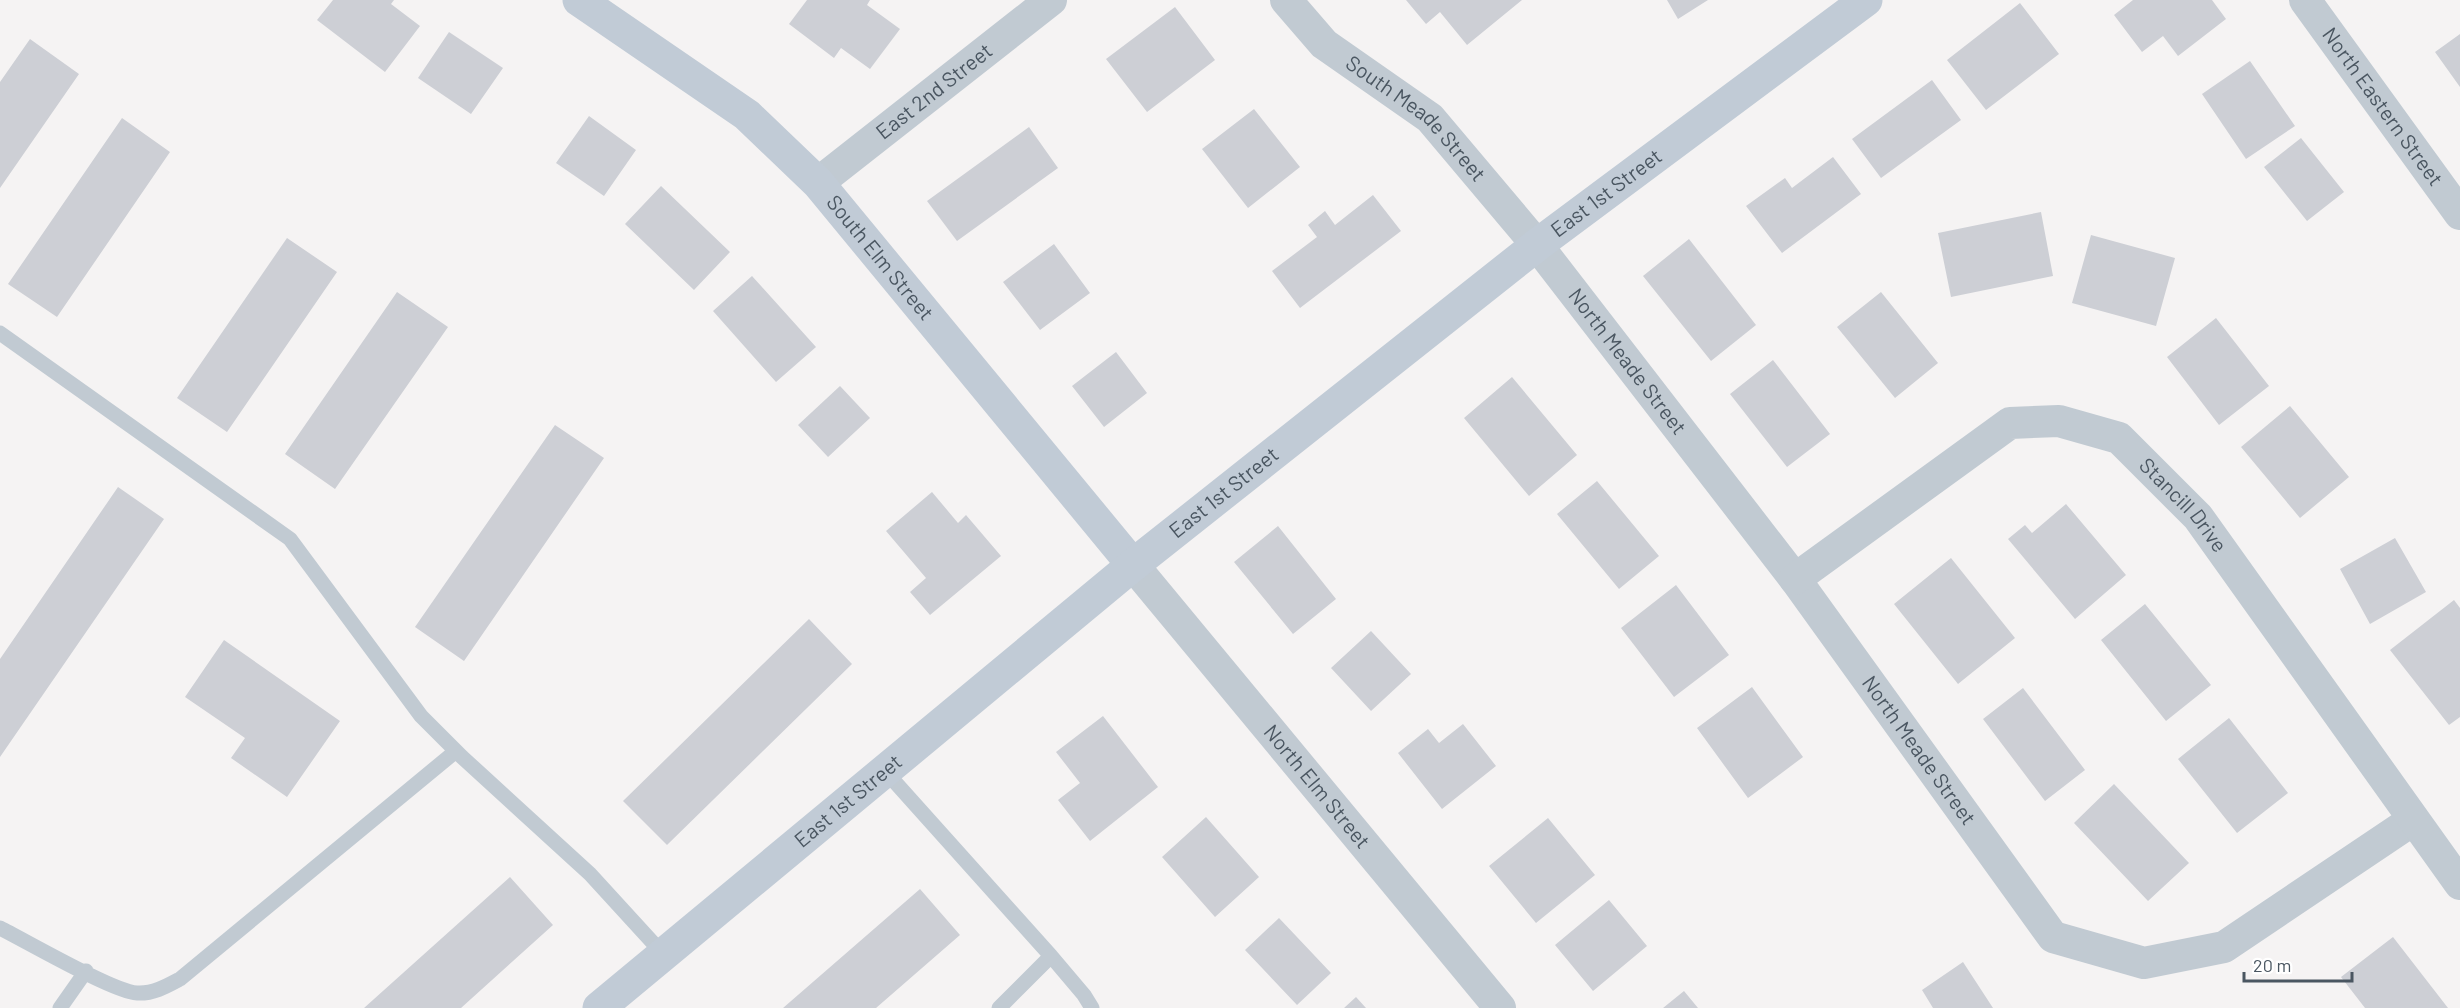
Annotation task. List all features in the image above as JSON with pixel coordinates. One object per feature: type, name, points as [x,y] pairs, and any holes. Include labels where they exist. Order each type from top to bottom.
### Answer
[{"type":"street","name":"South Elm Street","points":[[579,0],[747,115],[818,183],[1134,565]]},
{"type":"street","name":"East 2nd Street","points":[[818,183],[1051,0]]},
{"type":"street","name":"South Meade Street","points":[[1286,0],[1324,44],[1430,118],[1537,245]]},
{"type":"street","name":"East 1st Street","points":[[604,1007],[1134,565],[1537,245],[1866,0]]},
{"type":"street","name":"North Eastern Street","points":[[2305,0],[2460,214]]},
{"type":"street","name":"North Meade Street","points":[[1537,245],[1795,579],[2054,937],[2144,963],[2224,947],[2413,820]]},
{"type":"street","name":"Stancill Drive","points":[[1795,579],[2010,423],[2059,421],[2119,438],[2198,517],[2460,884]]},
{"type":"street","name":"North Elm Street","points":[[1134,565],[1500,1008]]},
{"type":"lane","points":[[0,333],[290,540],[421,716],[590,874],[665,956]]},
{"type":"lane","points":[[0,928],[136,993],[161,989],[180,979],[456,751]]},
{"type":"lane","points":[[886,772],[1051,956],[1084,994],[1092,1008]]},
{"type":"lane","points":[[999,1008],[1051,956]]},
{"type":"lane","points":[[60,1008],[86,971]]},
{"type":"building","points":[[333,0],[394,0],[391,4],[420,26],[385,72],[317,20]]},
{"type":"building","points":[[807,0],[870,0],[867,5],[900,29],[870,69],[841,48],[834,58],[789,24]]},
{"type":"building","points":[[1406,0],[1522,0],[1467,45],[1440,12],[1426,24]]},
{"type":"building","points":[[1667,0],[1708,0],[1678,19]]},
{"type":"building","points":[[2133,0],[2212,0],[2226,19],[2178,56],[2163,36],[2142,52],[2114,15]]},
{"type":"building","points":[[2020,3],[2059,54],[1986,110],[1947,60]]},
{"type":"building","points":[[1175,7],[1215,60],[1147,112],[1106,59]]},
{"type":"building","points":[[449,32],[503,68],[471,114],[418,78]]},
{"type":"building","points":[[2460,34],[2460,87],[2435,52]]},
{"type":"building","points":[[30,39],[79,74],[0,188],[0,82]]},
{"type":"building","points":[[2250,61],[2295,126],[2246,159],[2202,94]]},
{"type":"building","points":[[1932,80],[1961,120],[1881,178],[1852,139]]},
{"type":"building","points":[[1254,109],[1300,167],[1248,208],[1202,149]]},
{"type":"building","points":[[589,116],[636,150],[604,196],[556,163]]},
{"type":"building","points":[[122,118],[170,152],[57,317],[8,284]]},
{"type":"building","points":[[1029,127],[1058,168],[957,241],[927,201]]},
{"type":"building","points":[[2301,138],[2344,192],[2307,221],[2264,167]]},
{"type":"building","points":[[1833,157],[1861,194],[1782,253],[1746,206],[1785,178],[1792,188]]},
{"type":"building","points":[[661,186],[730,252],[694,290],[625,224]]},
{"type":"building","points":[[1373,195],[1401,231],[1300,308],[1272,271],[1317,237],[1308,225],[1325,211],[1335,225]]},
{"type":"building","points":[[2041,212],[2053,276],[1951,297],[1938,233]]},
{"type":"building","points":[[2091,235],[2175,258],[2156,326],[2072,303]]},
{"type":"building","points":[[287,238],[337,272],[227,432],[177,398]]},
{"type":"building","points":[[1689,239],[1756,325],[1711,361],[1643,276]]},
{"type":"building","points":[[1054,244],[1090,293],[1040,330],[1003,282]]},
{"type":"building","points":[[752,276],[816,347],[776,382],[713,311]]},
{"type":"building","points":[[397,292],[448,327],[335,489],[285,454]]},
{"type":"building","points":[[1881,292],[1938,363],[1895,398],[1837,327]]},
{"type":"building","points":[[2216,318],[2269,386],[2219,425],[2167,357]]},
{"type":"building","points":[[1116,352],[1147,393],[1104,427],[1072,386]]},
{"type":"building","points":[[1773,360],[1830,434],[1787,467],[1730,394]]},
{"type":"building","points":[[1512,377],[1577,455],[1529,496],[1464,418]]},
{"type":"building","points":[[840,386],[870,418],[828,457],[798,425]]},
{"type":"building","points":[[2290,406],[2349,477],[2300,518],[2241,447]]},
{"type":"building","points":[[555,425],[604,458],[464,661],[415,627]]},
{"type":"building","points":[[1597,481],[1659,556],[1619,589],[1557,514]]},
{"type":"building","points":[[118,487],[164,519],[0,757],[0,659]]},
{"type":"building","points":[[932,492],[958,523],[966,515],[1001,556],[930,615],[910,592],[926,578],[886,531]]},
{"type":"building","points":[[2066,504],[2126,575],[2075,619],[2008,539],[2025,525],[2032,533]]},
{"type":"building","points":[[1278,526],[1336,599],[1293,634],[1234,562]]},
{"type":"building","points":[[2395,538],[2426,592],[2370,624],[2340,569]]},
{"type":"building","points":[[1951,558],[2015,638],[1958,684],[1894,604]]},
{"type":"building","points":[[1676,585],[1729,655],[1674,697],[1621,628]]},
{"type":"building","points":[[2454,600],[2460,608],[2460,717],[2449,725],[2390,650]]},
{"type":"building","points":[[2145,604],[2211,685],[2166,721],[2101,640]]},
{"type":"building","points":[[809,619],[852,664],[667,845],[623,801]]},
{"type":"building","points":[[1371,631],[1411,674],[1371,711],[1331,668]]},
{"type":"building","points":[[224,640],[340,721],[287,797],[231,758],[245,738],[185,697]]},
{"type":"building","points":[[1752,687],[1803,757],[1748,798],[1697,728]]},
{"type":"building","points":[[2023,688],[2085,770],[2045,801],[1983,719]]},
{"type":"building","points":[[1103,716],[1158,787],[1090,841],[1058,800],[1080,783],[1056,752]]},
{"type":"building","points":[[2229,718],[2288,793],[2237,833],[2178,759]]},
{"type":"building","points":[[1463,724],[1496,766],[1442,809],[1398,753],[1428,729],[1439,743]]},
{"type":"building","points":[[2114,784],[2189,863],[2148,901],[2074,823]]},
{"type":"building","points":[[1206,817],[1259,877],[1215,917],[1162,857]]},
{"type":"building","points":[[1548,818],[1595,875],[1536,923],[1489,866]]},
{"type":"building","points":[[510,877],[553,925],[461,1008],[364,1008]]},
{"type":"building","points":[[920,889],[960,935],[876,1008],[783,1008]]},
{"type":"building","points":[[1609,900],[1647,946],[1593,991],[1555,945]]},
{"type":"building","points":[[1279,918],[1331,973],[1297,1005],[1245,950]]},
{"type":"building","points":[[2393,937],[2448,1008],[2365,1008],[2341,977]]},
{"type":"building","points":[[1963,962],[1993,1008],[1933,1008],[1922,990]]},
{"type":"building","points":[[1684,991],[1698,1008],[1663,1008]]},
{"type":"building","points":[[1356,997],[1366,1008],[1344,1008]]}]
